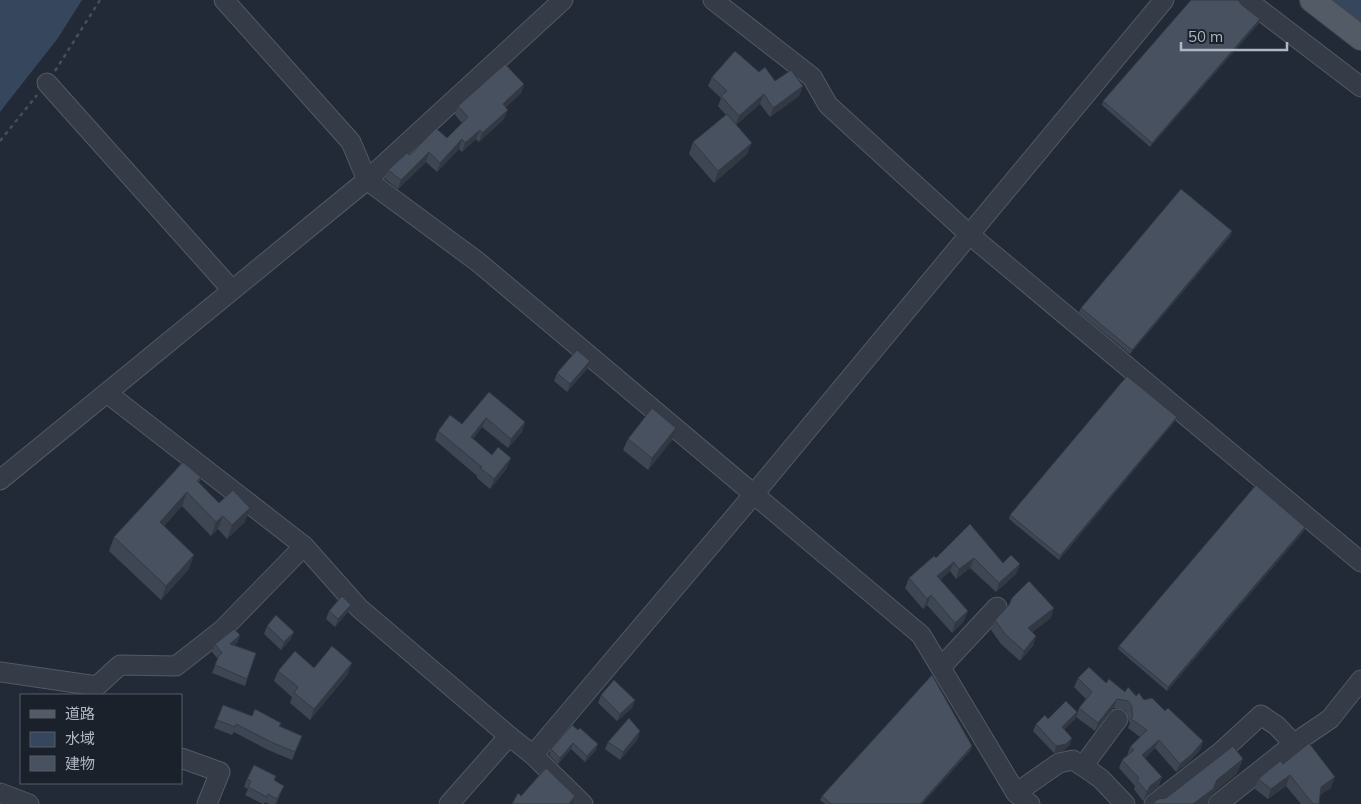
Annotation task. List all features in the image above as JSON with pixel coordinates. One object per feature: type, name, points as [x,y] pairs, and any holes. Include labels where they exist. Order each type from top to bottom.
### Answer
[{"type":"main road","points":[[1312,0],[1361,38]]},
{"type":"street","points":[[224,0],[351,142],[367,180],[478,262],[921,634],[1023,799],[1059,763],[1073,760],[1102,779],[1125,804]]},
{"type":"street","points":[[1,478],[367,180],[563,0]]},
{"type":"street","points":[[713,0],[812,77],[828,105],[970,235],[1361,562]]},
{"type":"street","points":[[533,755],[754,494],[1164,0]]},
{"type":"street","points":[[1248,0],[1361,87]]},
{"type":"street","points":[[47,83],[232,290]]},
{"type":"street","points":[[107,393],[304,546],[359,608],[508,736],[533,755],[583,804]]},
{"type":"street","points":[[0,672],[96,691],[120,666],[176,666],[222,630],[304,546]]},
{"type":"street","points":[[940,667],[997,607]]},
{"type":"street","points":[[1218,804],[1294,744],[1330,719],[1361,680]]},
{"type":"street","points":[[1154,804],[1222,751],[1262,715],[1277,726],[1294,744]]},
{"type":"street","points":[[1090,771],[1086,762],[1118,719]]},
{"type":"street","points":[[450,804],[508,736]]},
{"type":"street","points":[[182,758],[220,772],[206,804]]},
{"type":"street","points":[[0,793],[29,804]]},
{"type":"water","points":[[0,0],[82,0],[58,38],[0,112]]},
{"type":"water","points":[[1327,0],[1361,0],[1361,26]]},
{"type":"building","points":[[1191,0],[1238,0],[1260,19],[1152,143],[1103,101]]},
{"type":"building","points":[[735,51],[759,72],[765,67],[775,81],[791,70],[803,86],[773,108],[764,94],[739,116],[721,96],[727,91],[712,77]]},
{"type":"building","points":[[505,64],[524,84],[503,104],[508,110],[482,133],[480,130],[465,143],[462,139],[440,163],[429,152],[401,180],[388,170],[407,153],[410,155],[436,128],[447,138],[468,117],[458,106]]},
{"type":"building","points":[[727,114],[752,143],[718,171],[693,142]]},
{"type":"building","points":[[1181,189],[1232,231],[1132,350],[1081,308]]},
{"type":"building","points":[[577,350],[590,361],[570,384],[557,373]]},
{"type":"building","points":[[1127,376],[1177,417],[1060,556],[1010,515]]},
{"type":"building","points":[[489,392],[525,422],[511,439],[486,418],[471,437],[492,455],[498,447],[511,458],[494,479],[438,431],[450,415],[462,424]]},
{"type":"building","points":[[652,408],[676,428],[652,458],[628,439]]},
{"type":"building","points":[[183,462],[201,477],[197,481],[219,503],[233,490],[250,508],[232,525],[223,516],[216,522],[187,492],[160,522],[194,555],[166,586],[114,537]]},
{"type":"building","points":[[1256,485],[1305,527],[1168,687],[1119,646]]},
{"type":"building","points":[[970,524],[1003,563],[1011,555],[1020,564],[999,583],[974,558],[959,569],[954,562],[937,576],[968,611],[955,623],[931,595],[927,599],[909,578],[934,556],[936,558]]},
{"type":"building","points":[[1029,581],[1054,608],[1028,628],[1036,636],[1024,651],[1005,634],[995,620],[1009,605],[1012,598]]},
{"type":"building","points":[[342,596],[351,605],[338,619],[329,611]]},
{"type":"building","points":[[276,615],[294,632],[284,642],[267,626]]},
{"type":"building","points":[[234,629],[240,635],[230,644],[256,653],[247,679],[215,665],[219,655],[222,653],[215,644]]},
{"type":"building","points":[[332,646],[352,663],[314,709],[294,693],[298,687],[278,671],[295,651],[314,668]]},
{"type":"building","points":[[1089,667],[1106,683],[1109,679],[1125,692],[1128,687],[1136,696],[1139,693],[1144,700],[1152,698],[1165,711],[1168,708],[1203,741],[1180,764],[1159,740],[1142,755],[1162,777],[1150,786],[1147,792],[1137,780],[1139,778],[1122,760],[1134,750],[1130,747],[1147,730],[1131,719],[1133,715],[1132,706],[1128,701],[1117,699],[1098,723],[1079,708],[1092,692],[1078,678]]},
{"type":"building","points":[[932,675],[972,746],[920,804],[831,804],[822,796]]},
{"type":"building","points":[[614,680],[635,700],[620,714],[601,695]]},
{"type":"building","points":[[1066,701],[1077,712],[1062,727],[1072,738],[1066,744],[1056,746],[1036,724],[1045,715],[1048,719]]},
{"type":"building","points":[[223,705],[252,716],[255,709],[281,723],[279,726],[302,736],[295,752],[236,724],[235,727],[217,720]]},
{"type":"building","points":[[629,718],[640,731],[623,752],[608,742]]},
{"type":"building","points":[[572,725],[578,730],[580,728],[598,744],[587,756],[573,743],[560,758],[551,749]]},
{"type":"building","points":[[1309,743],[1335,777],[1321,787],[1319,804],[1313,804],[1290,775],[1271,789],[1258,779],[1280,761],[1283,764]]},
{"type":"building","points":[[1233,746],[1243,759],[1217,780],[1213,789],[1193,804],[1152,804],[1158,799],[1166,798]]},
{"type":"building","points":[[254,765],[276,776],[274,780],[284,786],[277,799],[268,794],[267,797],[248,787],[251,781],[247,779]]},
{"type":"building","points":[[546,768],[575,796],[569,804],[512,804],[518,793],[521,796]]}]
